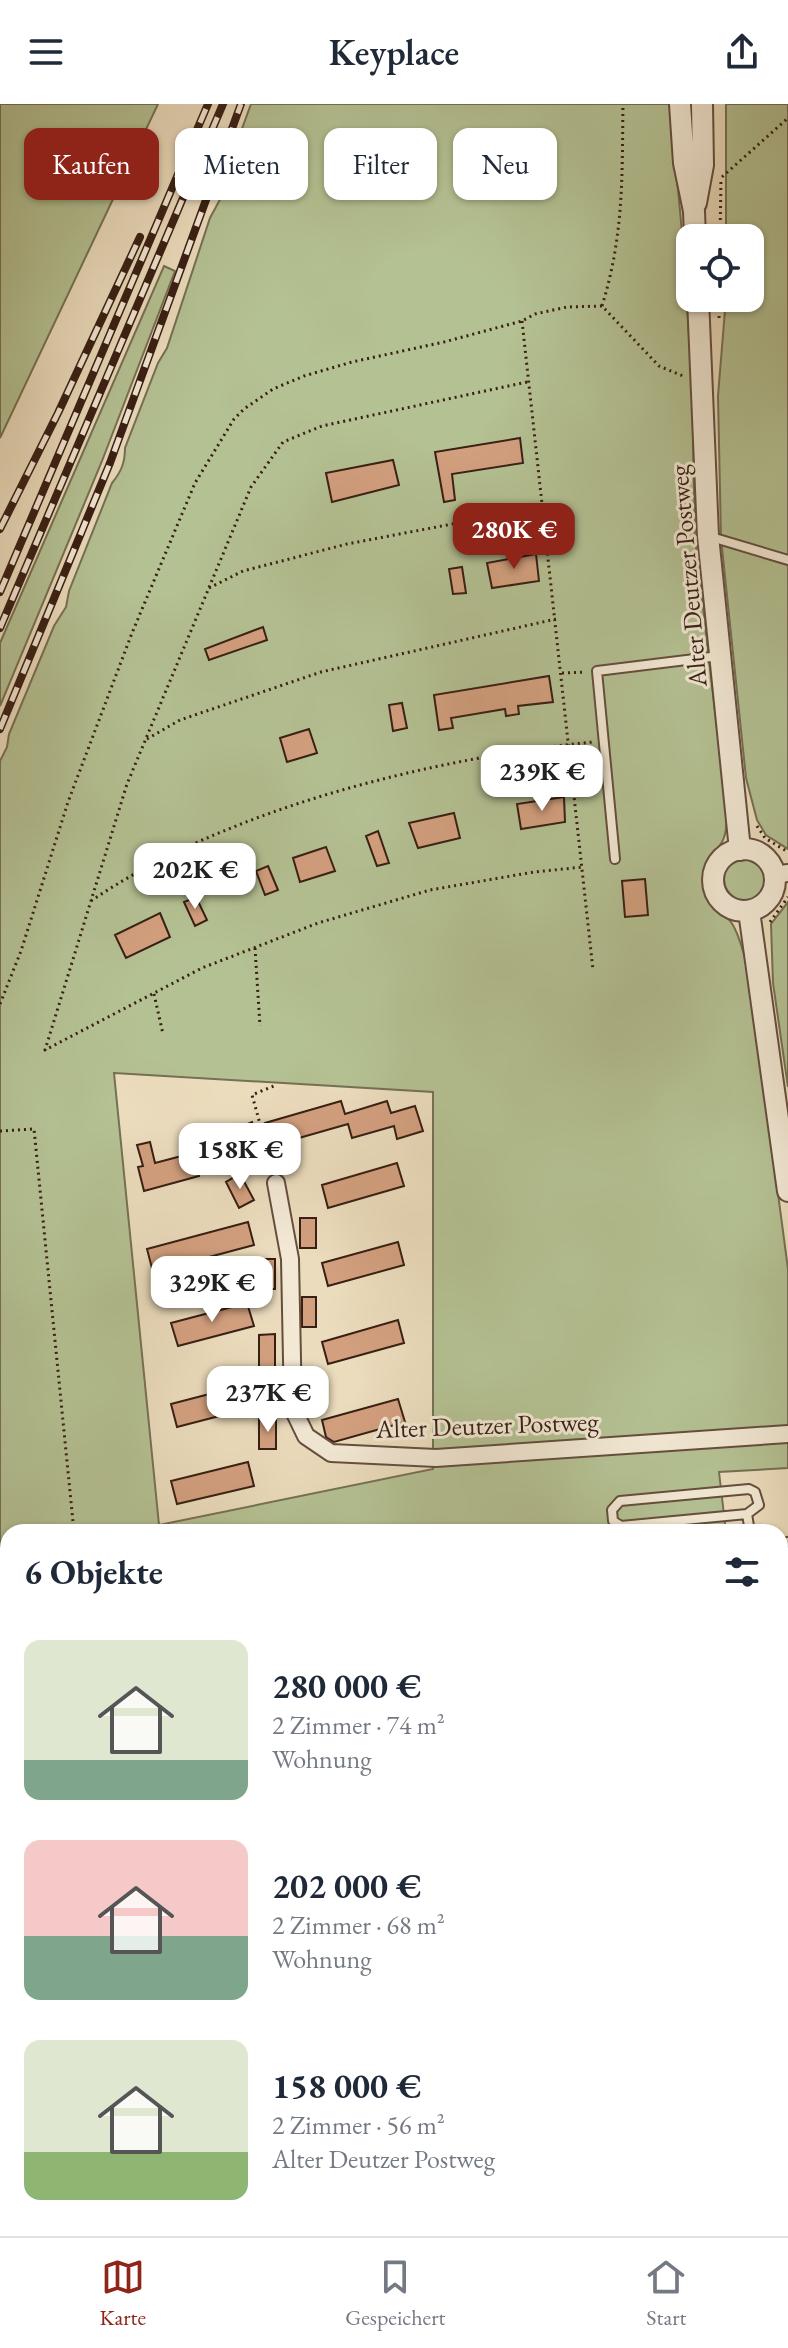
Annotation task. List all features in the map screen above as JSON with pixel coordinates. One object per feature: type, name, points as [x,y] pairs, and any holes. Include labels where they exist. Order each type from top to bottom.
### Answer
[{"type":"street","points":[[680,104],[684,163],[694,224]]},
{"type":"street","points":[[694,211],[703,165],[702,104]]},
{"type":"street","name":"Alter Deutzer Postweg","points":[[699,312],[708,536],[740,850]]},
{"type":"street","points":[[740,850],[752,850],[763,855],[781,874],[769,899],[749,911],[737,911],[726,905],[714,885],[714,873],[720,862],[740,850]]},
{"type":"street","points":[[749,911],[788,1191]]},
{"type":"street","name":"Alter Deutzer Postweg","points":[[276,1183],[290,1259],[293,1409],[306,1436],[331,1453],[436,1458],[788,1434]]},
{"type":"lane","points":[[708,536],[788,560]]},
{"type":"lane","points":[[615,859],[597,671],[720,656]]},
{"type":"lane","points":[[618,1524],[613,1521],[612,1510],[620,1501],[749,1489],[755,1492],[759,1505],[747,1514],[642,1524]]},
{"type":"lane","points":[[747,1514],[749,1524]]},
{"type":"path","points":[[602,306],[619,240],[623,190],[623,104]]},
{"type":"path","points":[[721,178],[788,118]]},
{"type":"path","points":[[0,1004],[21,951],[68,802],[132,633],[195,483],[234,419],[244,409],[273,389],[304,376],[444,342],[567,307],[602,306],[659,366],[688,378],[701,379]]},
{"type":"path","points":[[522,321],[593,970]]},
{"type":"path","points":[[527,382],[322,426],[283,442],[251,487],[127,784],[45,1050],[202,968],[318,923],[430,890],[583,867]]},
{"type":"path","points":[[209,588],[243,571],[347,544],[542,507]]},
{"type":"path","points":[[147,739],[180,720],[321,672],[556,619]]},
{"type":"path","points":[[562,673],[597,671]]},
{"type":"path","points":[[91,901],[124,878],[202,839],[377,780],[477,759],[604,741]]},
{"type":"path","points":[[255,948],[260,1026]]},
{"type":"path","points":[[154,994],[163,1034]]},
{"type":"path","points":[[276,1085],[252,1095],[276,1183]]},
{"type":"path","points":[[0,1131],[34,1129],[73,1524]]},
{"type":"green space","points":[[0,104],[158,104],[147,128],[24,128],[24,200],[113,200],[0,438]]},
{"type":"green space","points":[[251,104],[670,104],[681,224],[676,224],[676,312],[687,312],[695,538],[726,815],[724,837],[707,863],[704,881],[708,895],[737,933],[749,975],[788,1269],[788,1468],[719,1472],[725,1524],[164,1524],[433,1469],[433,1092],[114,1073],[159,1524],[0,1524],[0,761],[54,626],[66,607],[69,591],[112,483],[122,467],[125,448],[158,363],[167,348],[210,218],[220,200],[308,200],[308,128],[242,128]]},
{"type":"green space","points":[[726,104],[788,104],[788,849],[766,835],[757,820],[746,778],[721,538],[718,396],[725,312],[764,312],[764,224],[726,224]]},
{"type":"green space","points":[[164,266],[175,271],[102,461],[0,706],[0,643]]},
{"type":"green space","points":[[745,858],[760,864],[766,879],[760,894],[745,900],[730,894],[724,879],[730,864]]},
{"type":"green space","points":[[788,902],[788,1087],[773,983],[771,924]]},
{"type":"building","points":[[520,438],[523,463],[452,474],[455,500],[444,502],[435,452]]},
{"type":"building","points":[[393,460],[399,485],[332,502],[326,473]]},
{"type":"building","points":[[536,554],[539,581],[492,588],[487,563]]},
{"type":"building","points":[[462,567],[466,593],[453,594],[449,569]]},
{"type":"building","points":[[263,627],[267,640],[209,660],[205,649]]},
{"type":"building","points":[[549,676],[553,702],[518,706],[519,714],[506,716],[505,709],[451,718],[453,728],[439,730],[434,695]]},
{"type":"building","points":[[402,703],[407,728],[393,731],[389,705]]},
{"type":"building","points":[[309,729],[317,753],[287,762],[280,738]]},
{"type":"building","points":[[564,797],[565,822],[521,829],[517,804]]},
{"type":"building","points":[[454,813],[460,838],[418,848],[409,823]]},
{"type":"building","points":[[378,831],[389,863],[377,866],[366,836]]},
{"type":"building","points":[[326,847],[335,871],[300,882],[293,858]]},
{"type":"building","points":[[268,866],[278,890],[265,895],[256,871]]},
{"type":"building","points":[[645,879],[648,915],[625,917],[622,881]]},
{"type":"building","points":[[196,897],[207,920],[195,926],[184,902]]},
{"type":"building","points":[[160,913],[170,937],[126,958],[115,935]]},
{"type":"building","points":[[341,1101],[345,1114],[387,1101],[391,1113],[415,1106],[423,1131],[397,1139],[394,1126],[352,1138],[348,1124],[271,1146],[265,1123]]},
{"type":"building","points":[[252,1122],[258,1137],[231,1149],[224,1134]]},
{"type":"building","points":[[150,1142],[155,1163],[193,1153],[199,1176],[144,1191],[138,1167],[143,1166],[137,1145]]},
{"type":"building","points":[[397,1163],[404,1186],[328,1208],[322,1185]]},
{"type":"building","points":[[240,1174],[254,1200],[239,1208],[226,1182]]},
{"type":"building","points":[[300,1218],[316,1218],[316,1248],[300,1248]]},
{"type":"building","points":[[248,1222],[254,1245],[153,1272],[147,1249]]},
{"type":"building","points":[[398,1242],[404,1265],[328,1286],[322,1263]]},
{"type":"building","points":[[259,1259],[275,1259],[275,1289],[259,1289]]},
{"type":"building","points":[[302,1297],[316,1297],[316,1327],[302,1327]]},
{"type":"building","points":[[247,1303],[254,1326],[178,1346],[171,1323]]},
{"type":"building","points":[[398,1320],[404,1343],[328,1364],[322,1342]]},
{"type":"building","points":[[275,1334],[275,1370],[259,1370],[259,1335]]},
{"type":"building","points":[[303,1376],[316,1376],[316,1406],[304,1406]]},
{"type":"building","points":[[248,1384],[254,1407],[177,1427],[171,1404]]},
{"type":"building","points":[[398,1399],[405,1422],[334,1442],[326,1437],[322,1420]]},
{"type":"building","points":[[276,1418],[276,1449],[259,1449],[259,1419]]},
{"type":"building","points":[[248,1462],[254,1486],[177,1504],[171,1481]]},
{"type":"railway","points":[[0,592],[208,104]]},
{"type":"railway","points":[[0,628],[223,104]]},
{"type":"railway","points":[[0,729],[110,463],[241,104]]},
{"type":"railway","points":[[0,529],[140,237]]}]
